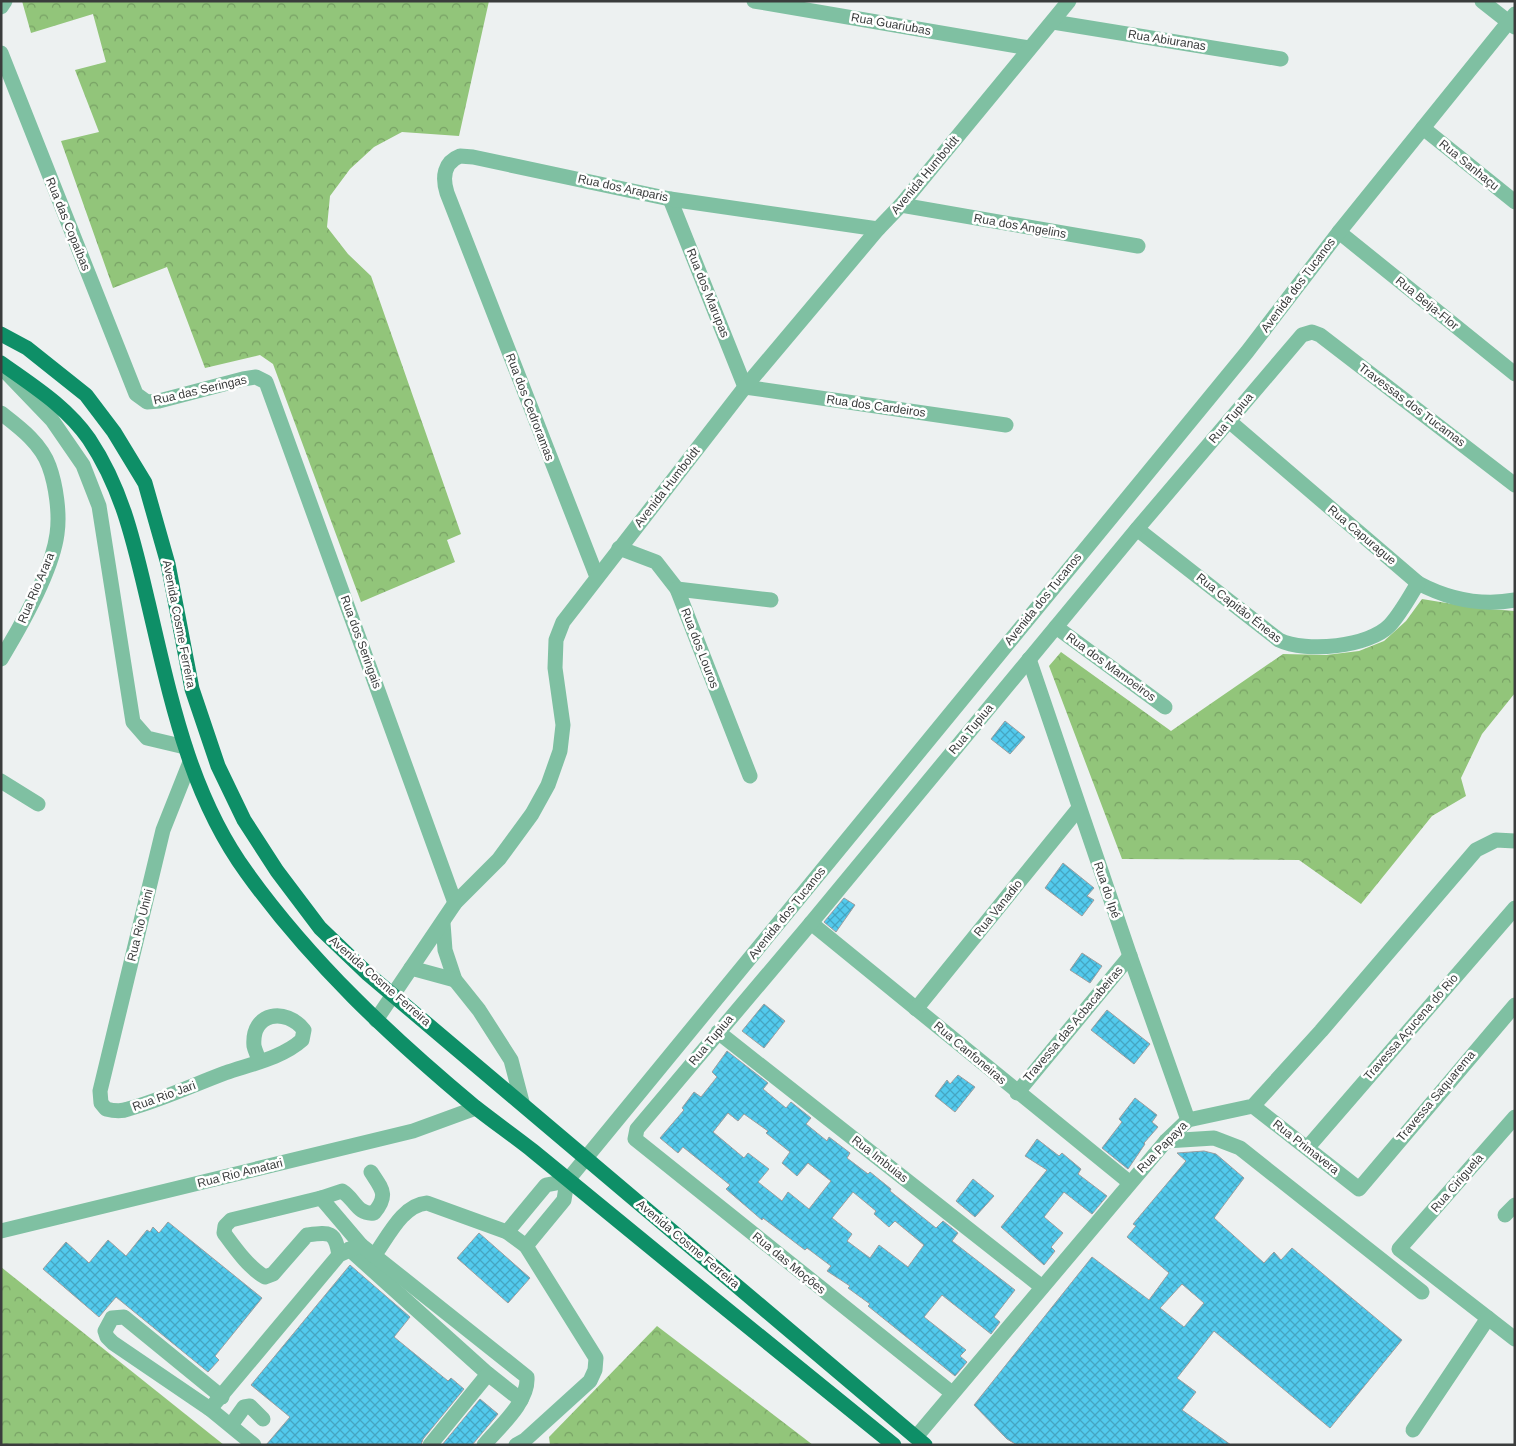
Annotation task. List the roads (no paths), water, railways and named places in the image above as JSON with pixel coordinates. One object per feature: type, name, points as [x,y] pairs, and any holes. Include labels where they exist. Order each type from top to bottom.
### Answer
[{"type":"main road","name":"Avenida Cosme Ferreira","points":[[1,334],[27,348],[86,395],[119,440],[145,483],[168,564],[192,689],[218,766],[244,820],[277,871],[320,928],[368,974],[522,1102],[920,1441]]},
{"type":"main road","name":"Avenida Cosme Ferreira","points":[[1,365],[59,404],[88,439],[118,494],[134,539],[173,709],[190,762],[221,833],[278,916],[376,1020],[476,1108],[894,1445]]},
{"type":"street","points":[[1,6],[5,1]]},
{"type":"street","name":"Rua Guariubas","points":[[754,1],[1029,48]]},
{"type":"street","name":"Avenida Humboldt","points":[[376,1020],[455,903],[499,859],[532,814],[548,786],[560,751],[563,725],[555,668],[556,640],[563,622],[745,387],[878,229],[901,205],[1069,1]]},
{"type":"street","points":[[1482,1],[1513,21]]},
{"type":"street","name":"Avenida dos Tucanos","points":[[567,1181],[587,1159],[956,705],[1247,352],[1339,232],[1513,21]]},
{"type":"street","name":"Rua Abiuranas","points":[[1052,22],[1281,58]]},
{"type":"street","name":"Rua das Copaíbas","points":[[1,53],[136,394]]},
{"type":"street","name":"Rua Sanhaçu","points":[[1423,128],[1515,202]]},
{"type":"street","name":"Rua dos Araparis","points":[[465,237],[445,186],[444,178],[444,170],[448,164],[460,156],[670,198],[878,229]]},
{"type":"street","name":"Rua dos Marupas","points":[[670,198],[745,387]]},
{"type":"street","name":"Rua dos Angelins","points":[[901,205],[1138,246]]},
{"type":"street","name":"Rua Beija-Flor","points":[[1339,232],[1515,374]]},
{"type":"street","name":"Rua dos Cedroramas","points":[[465,237],[597,576]]},
{"type":"street","name":"Rua Tupiua","points":[[637,1128],[811,924],[1290,346],[1307,332]]},
{"type":"street","name":"Travessas dos Tucamas","points":[[1307,332],[1320,335],[1515,485]]},
{"type":"street","points":[[1,365],[52,420],[82,465],[99,506],[133,722],[147,738],[185,747]]},
{"type":"street","name":"Rua das Seringas","points":[[136,394],[147,402],[159,401],[243,379],[256,377],[266,382]]},
{"type":"street","name":"Rua dos Seringais","points":[[266,382],[455,903]]},
{"type":"street","name":"Rua dos Cardeiros","points":[[745,387],[1006,425]]},
{"type":"street","name":"Rua Rio Arara","points":[[1,412],[34,441],[49,465],[56,496],[57,534],[47,569],[18,630],[1,659]]},
{"type":"street","name":"Rua Capurague","points":[[1229,421],[1418,583],[1455,598],[1496,603],[1515,600]]},
{"type":"street","name":"Rua Capitão Éneas","points":[[1137,529],[1279,640],[1294,646],[1345,644],[1383,630],[1390,625],[1418,583]]},
{"type":"street","name":"Rua dos Louros","points":[[619,548],[656,562],[677,589],[750,776]]},
{"type":"street","points":[[677,589],[771,600]]},
{"type":"street","name":"Rua dos Mamoeiros","points":[[1056,627],[1166,707]]},
{"type":"street","name":"Rua do Ipé","points":[[1029,659],[1188,1120]]},
{"type":"street","name":"Rua Rio Unini","points":[[100,1091],[163,830],[190,762]]},
{"type":"street","points":[[1,781],[38,804]]},
{"type":"street","name":"Rua Vanadio","points":[[916,1009],[1079,808]]},
{"type":"street","points":[[1253,1106],[1328,1024],[1476,850],[1487,842],[1499,839],[1515,841]]},
{"type":"street","name":"Travessa Açucena do Rio","points":[[1308,1147],[1515,908]]},
{"type":"street","points":[[443,923],[445,950],[455,980],[479,1010],[511,1060],[522,1102]]},
{"type":"street","name":"Rua Canfoneiras","points":[[811,924],[1129,1182]]},
{"type":"street","name":"Travessa das Acbacabeiras","points":[[1017,1092],[1130,956]]},
{"type":"street","points":[[410,968],[455,980]]},
{"type":"street","name":"Travessa Saquarema","points":[[1359,1189],[1515,1005]]},
{"type":"street","name":"Rua Imbuias","points":[[718,1032],[1042,1286]]},
{"type":"street","name":"Rua Rio Jari","points":[[100,1091],[101,1102],[106,1109],[127,1110],[259,1061]]},
{"type":"street","name":"Rua Papaya","points":[[920,1441],[952,1393],[1166,1140],[1188,1120],[1253,1106]]},
{"type":"street","name":"Rua Primavera","points":[[1253,1106],[1308,1147],[1359,1189]]},
{"type":"street","name":"Rua Rio Amatari","points":[[1,1231],[413,1131],[476,1108]]},
{"type":"street","name":"Rua Ciriguela","points":[[1488,1318],[1399,1248],[1515,1117]]},
{"type":"street","name":"Rua das Moções","points":[[637,1128],[635,1139],[640,1144],[952,1393]]},
{"type":"street","points":[[1166,1140],[1214,1138],[1240,1148],[1422,1292]]},
{"type":"street","points":[[371,1172],[384,1193],[382,1203],[374,1212],[367,1214],[360,1210],[342,1191],[321,1198],[230,1220],[225,1226],[224,1233],[259,1274],[265,1277],[273,1274],[308,1235],[324,1233],[331,1235],[488,1374],[521,1400]]},
{"type":"street","points":[[507,1232],[546,1185],[567,1181],[564,1200],[526,1246]]},
{"type":"street","points":[[321,1198],[349,1250],[374,1256],[527,1377],[528,1386],[521,1400],[484,1445]]},
{"type":"street","points":[[374,1256],[407,1211],[416,1204],[427,1203],[507,1232],[526,1246],[596,1358],[595,1370],[590,1380],[525,1440],[516,1445]]},
{"type":"street","points":[[210,1409],[349,1250]]},
{"type":"street","points":[[222,1397],[124,1317],[112,1318],[106,1331],[107,1337],[159,1376],[210,1409],[254,1445]]},
{"type":"street","points":[[1413,1430],[1488,1318],[1515,1339]]},
{"type":"street","points":[[159,1376],[173,1358]]},
{"type":"street","points":[[430,1445],[488,1374]]},
{"type":"street","points":[[231,1426],[244,1407],[250,1406],[263,1419]]}]
